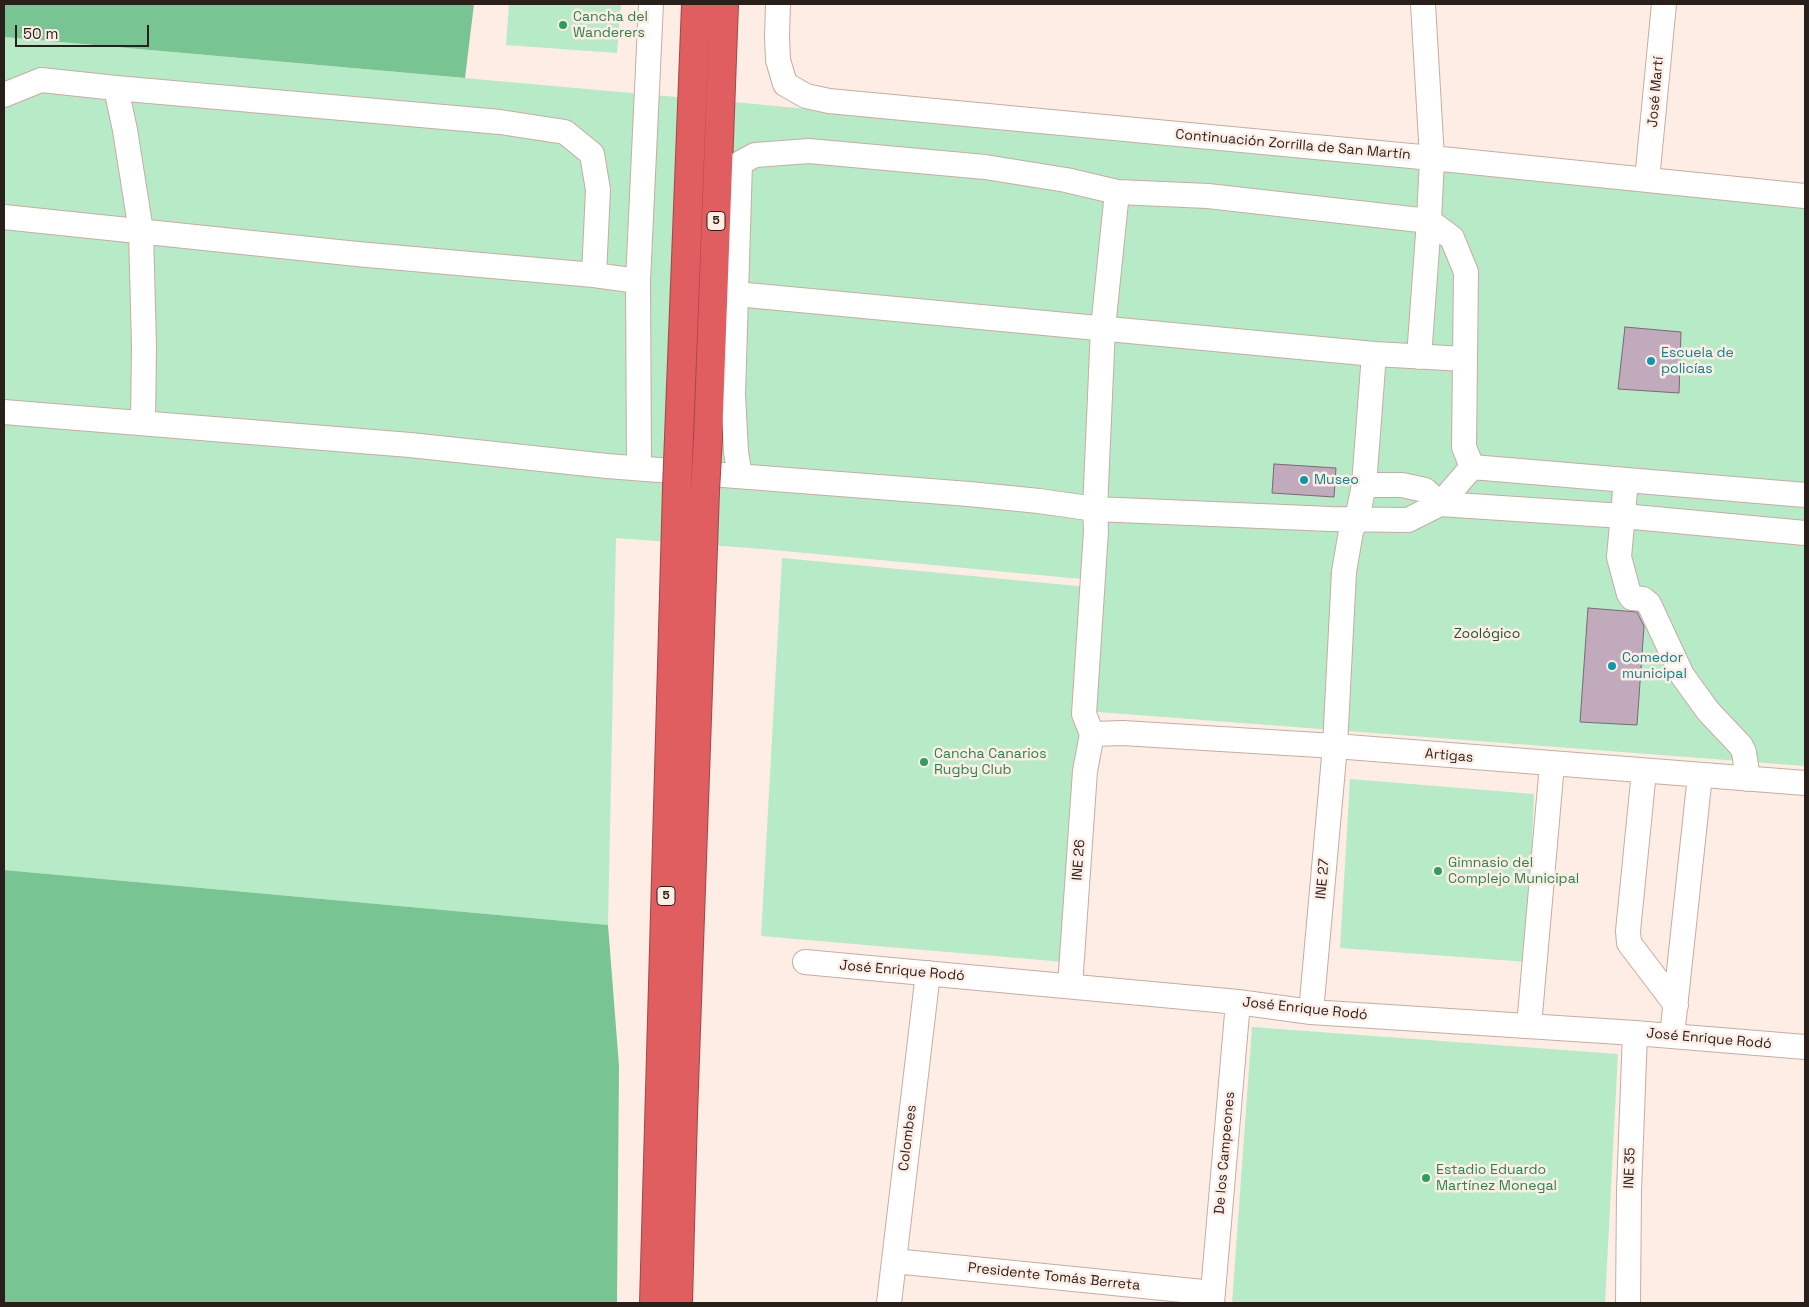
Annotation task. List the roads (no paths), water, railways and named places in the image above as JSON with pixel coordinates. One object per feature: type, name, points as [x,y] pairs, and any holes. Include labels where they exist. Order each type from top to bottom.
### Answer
[{"type":"highway","name":"5","points":[[654,1303],[677,488],[696,4]]},
{"type":"highway","name":"5","points":[[678,1303],[682,1115],[724,4]]},
{"type":"street","points":[[640,468],[638,281],[651,4]]},
{"type":"street","name":"Continuación Zorrilla de San Martín","points":[[778,4],[778,60],[785,84],[806,96],[830,101],[1432,158],[1805,196]]},
{"type":"street","points":[[1419,356],[1432,158],[1423,4]]},
{"type":"street","name":"José Martí","points":[[1647,180],[1664,4]]},
{"type":"street","points":[[4,95],[41,80],[500,122],[565,132],[592,154],[598,190],[594,275]]},
{"type":"street","points":[[116,88],[141,231],[144,346],[143,422]]},
{"type":"street","points":[[740,476],[736,452],[733,394],[740,163],[755,154],[809,151],[985,167],[1066,180],[1117,192],[1208,196],[1429,221],[1452,238],[1466,272],[1464,447],[1472,467]]},
{"type":"street","points":[[1092,734],[1084,714],[1096,532],[1095,510],[1103,328],[1117,192]]},
{"type":"street","points":[[4,217],[357,254],[594,275],[638,281]]},
{"type":"street","points":[[736,294],[1374,354],[1465,359]]},
{"type":"street","name":"INE 27","points":[[1311,1012],[1335,746],[1344,572],[1351,532],[1364,485],[1374,354]]},
{"type":"street","points":[[4,412],[410,445],[640,468],[969,494],[1039,501],[1095,510],[1408,520],[1440,504],[1472,467]]},
{"type":"street","points":[[1472,467],[1805,495]]},
{"type":"street","points":[[1626,480],[1619,557],[1629,594],[1632,598],[1643,599],[1649,604],[1682,675],[1708,712],[1741,746],[1744,752],[1748,779]]},
{"type":"street","points":[[1364,485],[1402,485],[1425,490],[1440,504],[1623,516],[1805,533]]},
{"type":"street","name":"Artigas","points":[[1092,734],[1123,733],[1335,746],[1805,783]]},
{"type":"street","name":"INE 26","points":[[1070,986],[1085,771],[1092,734]]},
{"type":"street","points":[[1529,1026],[1552,764]]},
{"type":"street","points":[[1644,771],[1628,931],[1629,943],[1676,1006]]},
{"type":"street","points":[[1672,1036],[1700,775]]},
{"type":"street","name":"José Enrique Rodó","points":[[805,962],[1238,1002],[1311,1012],[1635,1033],[1805,1047]]},
{"type":"street","name":"Colombes","points":[[889,1303],[928,973]]},
{"type":"street","name":"De los Campeones","points":[[1213,1298],[1238,1002]]},
{"type":"street","name":"INE 35","points":[[1628,1303],[1628,1200],[1635,1033]]},
{"type":"street","name":"Presidente Tomás Berreta","points":[[894,1261],[1213,1298]]},
{"type":"place","name":"Cancha del Wanderers","points":[[563,25]]},
{"type":"place","name":"Escuela de policías","points":[[1651,361]]},
{"type":"place","name":"Museo","points":[[1304,480]]},
{"type":"place","name":"Comedor municipal","points":[[1612,666]]},
{"type":"place","name":"Cancha Canarios Rugby Club","points":[[924,762]]},
{"type":"place","name":"Gimnasio del Complejo Municipal","points":[[1438,871]]},
{"type":"place","name":"Estadio Eduardo Martínez Monegal","points":[[1426,1178]]},
{"type":"park label","name":"Zoológico","points":[[1487,634]]}]
